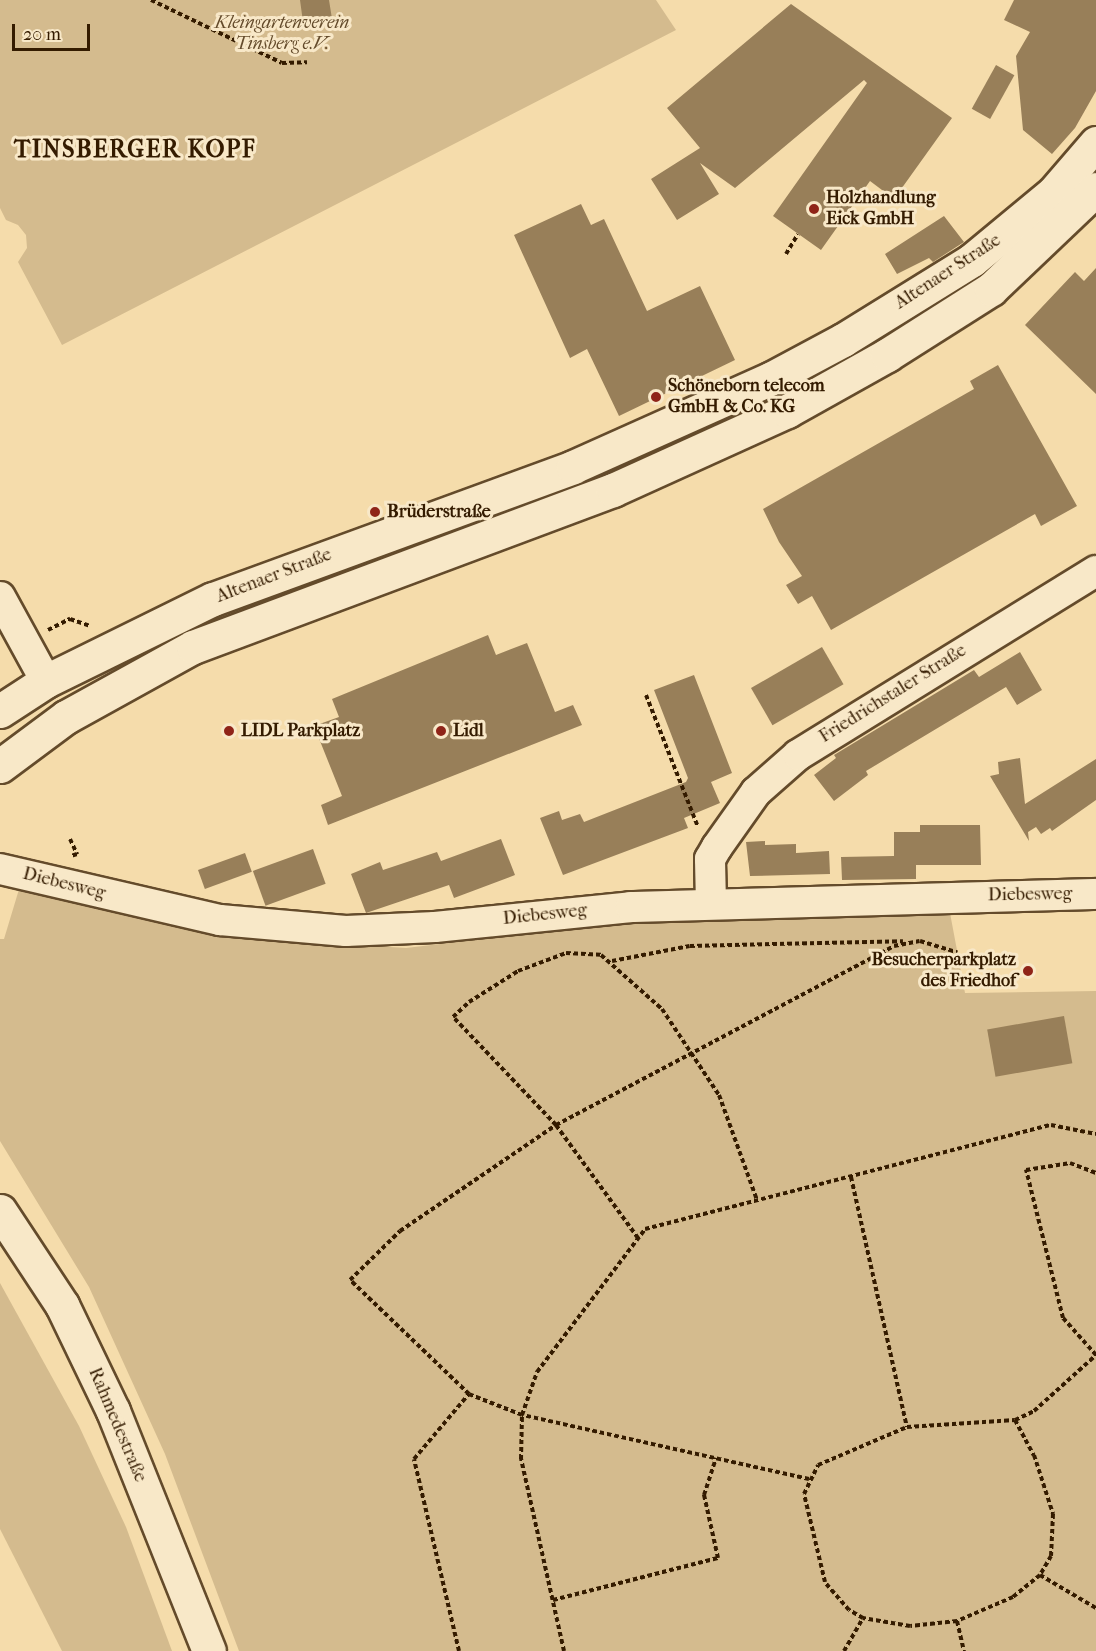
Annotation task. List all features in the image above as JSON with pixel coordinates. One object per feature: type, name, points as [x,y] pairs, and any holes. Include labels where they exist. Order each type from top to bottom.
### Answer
[{"type":"main road","name":"Altenaer Straße","points":[[0,711],[46,681],[213,599],[573,467],[770,379],[843,340],[972,260],[1053,193],[1096,143]]},
{"type":"main road","name":"Altenaer Straße","points":[[0,766],[66,717],[193,647],[587,500],[787,411],[862,369],[991,289],[1096,189]]},
{"type":"main road","points":[[843,340],[862,369]]},
{"type":"main road","points":[[770,379],[787,411]]},
{"type":"main road","points":[[573,467],[587,500]]},
{"type":"main road","points":[[509,489],[524,523]]},
{"type":"main road","points":[[46,681],[66,717]]},
{"type":"main road","name":"Rahmedestraße","points":[[0,1211],[62,1305],[113,1411],[210,1651]]},
{"type":"street","name":"Friedrichstaler Straße","points":[[711,904],[711,860],[717,848],[756,792],[798,755],[1096,571]]},
{"type":"street","points":[[0,597],[46,681]]},
{"type":"street","name":"Diebesweg","points":[[0,868],[220,920],[291,929],[435,927],[557,912],[711,904],[1096,894]]},
{"type":"path","points":[[151,0],[282,63],[307,62]]},
{"type":"path","points":[[786,254],[798,234]]},
{"type":"path","points":[[646,695],[696,825],[717,848]]},
{"type":"path","points":[[612,961],[690,946],[907,941],[957,952]]},
{"type":"path","points":[[808,1479],[522,1415],[469,1394],[350,1280],[400,1232],[556,1125],[907,941]]},
{"type":"path","points":[[638,1238],[556,1125],[453,1017],[518,971],[566,953],[601,955],[612,961],[662,1009],[719,1095],[757,1200]]},
{"type":"path","points":[[564,1651],[521,1459],[522,1415],[537,1372],[645,1229],[1051,1125],[1096,1134]]},
{"type":"path","points":[[1015,1420],[1034,1455],[1053,1514],[1051,1556],[1040,1575],[1013,1597],[957,1621],[910,1626],[863,1618],[849,1610],[825,1582],[804,1494],[808,1479],[818,1465],[907,1428],[1015,1420],[1034,1411],[1096,1356],[1063,1318],[1026,1170],[1070,1162],[1096,1173]]},
{"type":"path","points":[[851,1177],[907,1428]]},
{"type":"path","points":[[459,1651],[414,1459],[469,1394]]},
{"type":"path","points":[[553,1600],[718,1558],[704,1495],[716,1458]]},
{"type":"path","points":[[1040,1575],[1096,1608]]},
{"type":"path","points":[[844,1651],[863,1618]]},
{"type":"path","points":[[957,1621],[964,1651]]},
{"type":"green space","name":"Kleingartenverein Tinsberg e.V.","points":[[0,0],[656,0],[676,30],[62,345],[18,262],[27,248],[26,235],[18,225],[6,220],[0,208]]},
{"type":"green space","points":[[20,886],[344,944],[406,948],[610,924],[950,913],[965,993],[1096,991],[1096,1651],[239,1651],[165,1454],[89,1287],[0,1141],[0,939],[4,939]]},
{"type":"green space","points":[[0,1283],[79,1426],[126,1527],[172,1651],[62,1651],[0,1529]]},
{"type":"building","points":[[300,0],[329,0],[333,25],[309,29],[309,21],[303,22]]},
{"type":"building","points":[[1014,0],[1096,0],[1096,91],[1075,128],[1052,154],[1023,130],[1016,56],[1030,32],[1004,20]]},
{"type":"building","points":[[791,4],[952,118],[894,199],[870,181],[821,250],[773,216],[867,83],[864,80],[735,188],[700,163],[719,194],[677,220],[651,179],[700,148],[667,108]]},
{"type":"building","points":[[996,65],[1014,75],[990,119],[972,109]]},
{"type":"building","points":[[581,204],[591,225],[604,219],[647,311],[700,286],[735,360],[619,416],[587,349],[570,358],[514,235]]},
{"type":"building","points":[[944,216],[964,242],[933,262],[929,258],[897,274],[885,254]]},
{"type":"building","points":[[1096,268],[1096,394],[1025,325],[1075,272],[1084,281]]},
{"type":"building","points":[[998,365],[1077,506],[1041,526],[1035,514],[831,630],[812,596],[798,604],[786,585],[802,576],[779,542],[763,509],[974,389],[970,381]]},
{"type":"building","name":"Lidl","points":[[488,635],[496,655],[527,643],[555,712],[573,705],[582,725],[328,825],[321,805],[342,796],[314,726],[339,717],[332,699]]},
{"type":"building","points":[[822,647],[844,684],[772,725],[751,688]]},
{"type":"building","points":[[1020,652],[1042,690],[1017,705],[1006,687],[866,771],[868,775],[834,801],[814,775],[836,758],[834,755],[974,670],[979,677]]},
{"type":"building","points":[[694,675],[732,773],[711,782],[720,803],[684,818],[688,828],[563,875],[540,818],[559,811],[562,820],[580,814],[584,822],[686,782],[688,778],[654,690]]},
{"type":"building","points":[[1020,758],[1025,804],[1096,759],[1096,800],[1052,831],[1050,828],[1041,834],[1036,827],[1028,832],[1029,841],[990,776],[999,774],[998,762]]},
{"type":"building","points":[[920,825],[980,825],[981,865],[916,865],[916,879],[842,880],[841,857],[894,856],[894,832],[920,832]]},
{"type":"building","points":[[501,839],[515,875],[454,898],[449,885],[366,913],[351,874],[380,862],[383,870],[437,852],[441,861]]},
{"type":"building","points":[[765,841],[765,845],[796,844],[796,853],[829,851],[830,874],[750,876],[746,842]]},
{"type":"building","points":[[313,849],[326,884],[266,906],[253,871]]},
{"type":"building","points":[[245,853],[252,872],[205,889],[198,870]]},
{"type":"building","points":[[1064,1016],[1072,1063],[996,1077],[987,1030]]},
{"type":"place","name":"Holzhandlung Eick GmbH","points":[[814,209]]},
{"type":"place","name":"Schöneborn telecom GmbH & Co. KG","points":[[656,397]]},
{"type":"place","name":"Brüderstraße","points":[[375,512]]},
{"type":"place","name":"LIDL Parkplatz","points":[[229,731]]},
{"type":"place","name":"Lidl","points":[[441,731]]},
{"type":"place","name":"Besucherparkplatz des Friedhof","points":[[1028,971]]},
{"type":"district","name":"TINSBERGER KOPF","points":[[135,150]]}]
